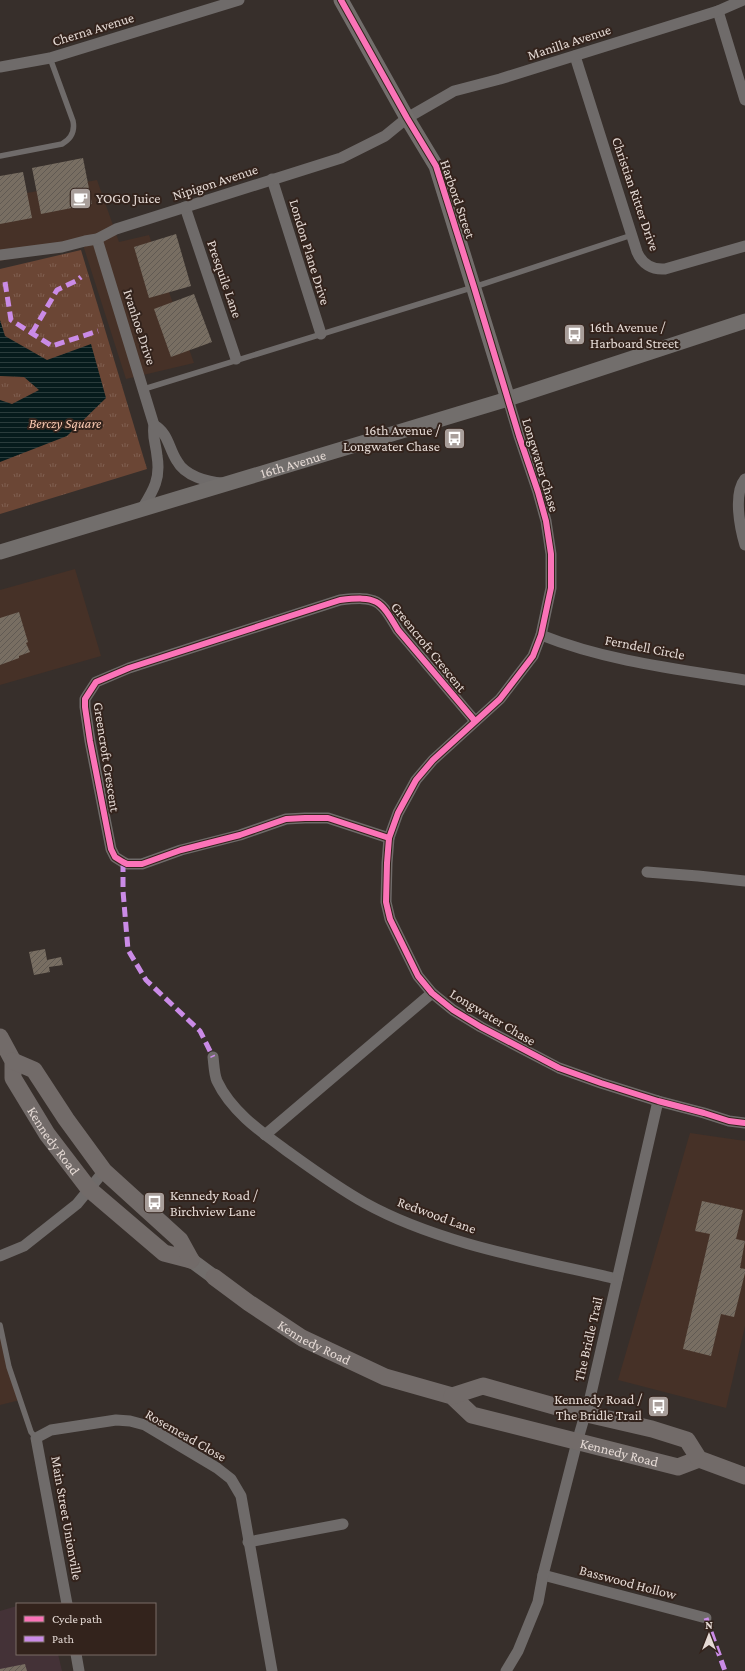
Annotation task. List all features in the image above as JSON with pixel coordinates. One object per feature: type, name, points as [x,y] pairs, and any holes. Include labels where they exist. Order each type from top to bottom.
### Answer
[{"type":"main road","name":"Harbord Street","points":[[341,0],[407,118],[436,166],[508,399]]},
{"type":"main road","name":"16th Avenue","points":[[0,552],[508,399],[745,321]]},
{"type":"main road","name":"Kennedy Road","points":[[0,1037],[13,1061],[13,1078],[46,1134],[89,1189],[164,1253],[191,1260],[248,1303],[302,1338],[385,1377],[452,1396],[472,1415],[678,1467],[699,1460]]},
{"type":"main road","name":"Kennedy Road","points":[[13,1061],[34,1070],[66,1119],[104,1171],[180,1240],[191,1260]]},
{"type":"main road","points":[[452,1396],[483,1386],[652,1430],[687,1440],[699,1460],[745,1476]]},
{"type":"street","name":"Manilla Avenue","points":[[407,118],[454,91],[500,80],[718,11],[743,0]]},
{"type":"street","name":"Cherna Avenue","points":[[0,67],[50,58],[233,1]]},
{"type":"street","points":[[718,11],[745,100]]},
{"type":"street","name":"Christian Ritter Drive","points":[[575,56],[637,252],[641,260],[650,267],[659,269],[668,268],[745,246]]},
{"type":"street","name":"Nipigon Avenue","points":[[0,255],[62,247],[97,239],[116,229],[341,158],[385,136],[407,118]]},
{"type":"street","name":"London Plane Drive","points":[[272,179],[321,334]]},
{"type":"street","name":"Presquile Lane","points":[[185,207],[236,359]]},
{"type":"street","name":"Ivanhoe Drive","points":[[97,239],[154,425],[152,436],[157,456],[158,473],[154,490],[142,510]]},
{"type":"street","name":"Longwater Chase","points":[[508,399],[538,492],[546,521],[551,554],[550,588],[541,636],[532,656],[500,699],[433,760],[416,780],[398,813],[389,838],[387,863],[386,902],[390,919],[418,976],[432,993],[452,1010],[476,1024],[559,1068],[601,1084],[729,1121],[745,1123]]},
{"type":"street","name":"Ivanhoe Drive","points":[[154,425],[163,430],[177,462],[191,475],[212,482],[229,483]]},
{"type":"street","points":[[745,479],[740,486],[739,515],[745,545]]},
{"type":"street","name":"Greencroft Crescent","points":[[389,838],[328,818],[286,819],[240,835],[181,850],[142,864],[127,864],[115,857],[111,849],[90,740],[85,699],[96,682],[129,668],[340,600],[369,599],[378,603],[388,614],[398,630],[475,721]]},
{"type":"street","name":"Ferndell Circle","points":[[541,636],[564,644],[624,660],[745,680]]},
{"type":"street","points":[[646,872],[745,881]]},
{"type":"street","points":[[265,1135],[432,993]]},
{"type":"street","name":"Redwood Lane","points":[[213,1057],[216,1080],[230,1101],[246,1120],[318,1173],[365,1203],[413,1225],[460,1241],[618,1279]]},
{"type":"street","name":"The Bridle Trail","points":[[506,1671],[518,1651],[538,1602],[543,1575],[577,1442],[586,1414],[658,1101]]},
{"type":"street","points":[[0,1256],[24,1246],[77,1204],[104,1171]]},
{"type":"street","name":"Rosemead Close","points":[[36,1438],[51,1430],[116,1420],[130,1421],[145,1425],[217,1468],[231,1479],[241,1496],[272,1671]]},
{"type":"street","name":"Main Street Unionville","points":[[36,1438],[67,1603]]},
{"type":"street","points":[[248,1542],[342,1524]]},
{"type":"street","name":"Basswood Hollow","points":[[543,1575],[706,1618]]},
{"type":"street","points":[[76,1655],[80,1671]]},
{"type":"lane","points":[[0,156],[62,144],[71,136],[73,123],[50,58]]},
{"type":"lane","points":[[144,389],[632,235]]},
{"type":"lane","points":[[0,1325],[9,1367],[31,1432],[36,1438]]},
{"type":"shaded area","points":[[97,180],[119,242],[149,235],[194,363],[126,379],[83,245],[0,261],[0,198]]},
{"type":"shaded area","points":[[75,569],[101,656],[0,685],[0,590]]},
{"type":"shaded area","points":[[690,1133],[745,1141],[745,1326],[726,1408],[618,1380]]},
{"type":"shaded area","points":[[0,1325],[20,1400],[0,1405]]},
{"type":"shaded area","points":[[16,1606],[16,1655],[58,1655],[62,1671],[0,1671],[0,1611]]},
{"type":"green space","name":"Berczy Square","points":[[81,250],[147,469],[0,514],[0,269]]},
{"type":"water","points":[[0,320],[5,336],[47,360],[91,344],[106,398],[67,436],[0,462],[0,400],[12,404],[39,390],[24,377],[0,376]]},
{"type":"building","points":[[83,158],[92,204],[41,214],[32,168]]},
{"type":"building","points":[[23,172],[32,218],[0,224],[0,176]]},
{"type":"building","points":[[176,234],[191,286],[149,298],[134,247]]},
{"type":"building","points":[[194,294],[212,342],[171,357],[154,309]]},
{"type":"building","points":[[19,612],[28,642],[26,643],[30,652],[0,665],[0,618]]},
{"type":"building","points":[[45,949],[47,960],[61,957],[63,965],[49,967],[50,972],[34,975],[29,952]]},
{"type":"building","points":[[702,1201],[743,1210],[736,1239],[745,1241],[740,1268],[745,1269],[745,1273],[734,1317],[721,1314],[711,1356],[683,1349],[710,1234],[695,1231]]},
{"type":"building","points":[[25,1664],[27,1671],[0,1671],[0,1669]]},
{"type":"marked path","points":[[32,333],[57,290],[81,277]]},
{"type":"marked path","points":[[5,282],[11,320],[52,346],[98,331]]},
{"type":"marked path","points":[[123,862],[123,891],[128,950],[146,980],[200,1031],[213,1057]]},
{"type":"marked path","points":[[706,1618],[725,1671]]},
{"type":"cycle path","points":[[341,0],[407,118],[436,166],[519,436],[538,492],[546,521],[551,554],[551,588],[541,635],[533,656],[500,699],[433,760],[416,780],[398,813],[389,838],[387,863],[386,902],[390,919],[418,976],[432,993],[453,1010],[481,1027],[559,1068],[658,1101],[729,1121],[745,1123]]},
{"type":"cycle path","points":[[389,838],[328,818],[286,819],[240,835],[181,850],[142,864],[127,864],[115,857],[111,849],[90,741],[85,699],[96,682],[129,668],[340,600],[362,599],[376,602],[387,612],[398,630],[475,721]]},
{"type":"place","name":"YOGO Juice","points":[[81,198]]},
{"type":"place","name":"16th Avenue / Harboard Street","points":[[574,335]]},
{"type":"place","name":"16th Avenue / Longwater Chase","points":[[455,438]]},
{"type":"place","name":"Kennedy Road / Birchview Lane","points":[[154,1203]]},
{"type":"place","name":"Kennedy Road / The Bridle Trail","points":[[658,1407]]}]
